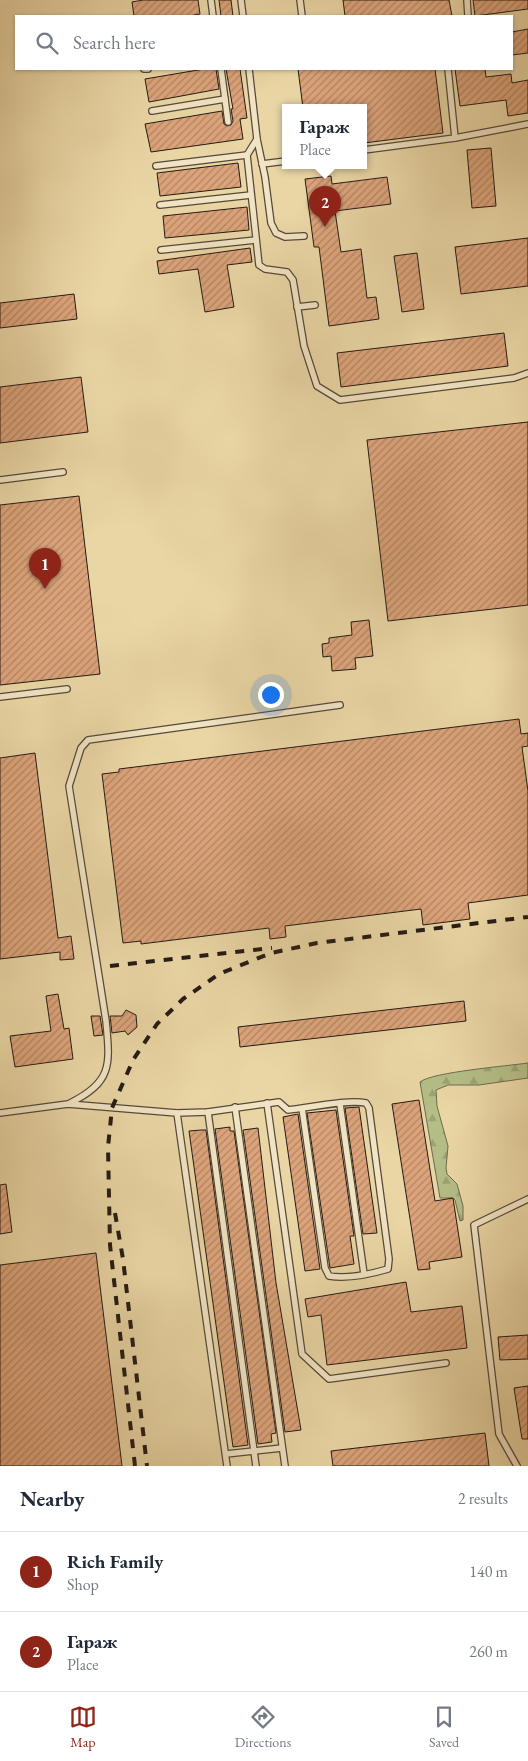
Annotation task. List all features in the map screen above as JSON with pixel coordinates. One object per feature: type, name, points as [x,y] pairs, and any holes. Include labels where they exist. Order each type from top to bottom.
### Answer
[{"type":"lane","points":[[211,0],[213,15]]},
{"type":"lane","points":[[241,0],[242,15]]},
{"type":"lane","points":[[300,0],[302,15]]},
{"type":"lane","points":[[466,0],[468,15]]},
{"type":"lane","points":[[221,70],[228,122]]},
{"type":"lane","points":[[249,70],[257,139],[271,223],[276,233],[285,237],[304,236]]},
{"type":"lane","points":[[448,70],[456,138]]},
{"type":"lane","points":[[152,111],[225,99]]},
{"type":"lane","points":[[367,150],[456,138],[528,124]]},
{"type":"lane","points":[[257,139],[247,155],[259,265],[265,269],[287,272],[293,280],[304,346],[317,386],[340,400],[514,378],[528,373]]},
{"type":"lane","points":[[156,166],[247,155]]},
{"type":"lane","points":[[262,164],[282,161]]},
{"type":"lane","points":[[160,205],[251,195]]},
{"type":"lane","points":[[161,250],[256,240]]},
{"type":"lane","points":[[297,307],[315,304]]},
{"type":"lane","points":[[0,480],[63,472]]},
{"type":"lane","points":[[0,697],[67,689]]},
{"type":"lane","points":[[68,1104],[82,1097],[103,1079],[110,1054],[69,786],[81,748],[88,740],[340,705]]},
{"type":"lane","points":[[0,1113],[68,1104],[177,1113],[208,1112],[279,1102],[288,1110],[302,1108],[359,1102],[366,1103],[369,1108],[389,1259],[388,1268],[338,1278],[329,1276],[325,1268],[302,1108]]},
{"type":"lane","points":[[266,1103],[302,1354],[329,1379],[446,1363]]},
{"type":"lane","points":[[340,1104],[364,1274]]},
{"type":"lane","points":[[235,1107],[285,1466]]},
{"type":"lane","points":[[208,1112],[256,1466]]},
{"type":"lane","points":[[177,1113],[227,1466]]},
{"type":"lane","points":[[517,1466],[499,1434],[474,1224],[528,1199]]},
{"type":"lane","points":[[226,1454],[282,1448]]},
{"type":"green space","points":[[528,1063],[528,1078],[479,1085],[448,1085],[436,1090],[437,1106],[448,1146],[447,1174],[457,1184],[463,1206],[463,1220],[460,1221],[455,1200],[453,1198],[440,1198],[420,1082],[427,1078],[454,1072]]},
{"type":"building","points":[[143,0],[198,0],[200,14],[134,15],[132,2]]},
{"type":"building","points":[[219,0],[231,0],[233,15],[221,15]]},
{"type":"building","points":[[343,0],[449,0],[452,15],[345,15]]},
{"type":"building","points":[[473,0],[528,0],[528,9],[475,15]]},
{"type":"building","points":[[528,29],[528,53],[513,55],[513,32]]},
{"type":"building","points":[[198,70],[216,70],[219,89],[149,102],[145,79]]},
{"type":"building","points":[[226,70],[240,70],[247,118],[240,119],[243,139],[151,152],[145,124],[222,111],[224,124],[227,126],[231,125],[233,121],[231,109],[233,109]]},
{"type":"building","points":[[298,70],[435,70],[443,133],[367,143],[367,104],[302,104]]},
{"type":"building","points":[[455,70],[485,70],[486,77],[511,74],[512,83],[528,80],[528,113],[508,116],[506,100],[460,106]]},
{"type":"building","points":[[491,148],[496,206],[472,208],[467,150]]},
{"type":"building","points":[[238,163],[241,187],[160,196],[157,173]]},
{"type":"building","points":[[331,176],[332,184],[387,177],[391,204],[335,211],[341,252],[361,249],[367,298],[376,297],[379,319],[329,326],[319,247],[314,247],[305,179]]},
{"type":"building","points":[[247,207],[249,230],[165,238],[163,216]]},
{"type":"building","points":[[528,238],[528,286],[461,294],[455,247]]},
{"type":"building","points":[[250,248],[252,262],[227,265],[234,307],[205,312],[198,269],[159,274],[157,261]]},
{"type":"building","points":[[417,253],[424,309],[402,312],[394,256]]},
{"type":"building","points":[[74,294],[77,319],[0,328],[0,303]]},
{"type":"building","points":[[504,333],[508,366],[341,387],[337,353]]},
{"type":"building","points":[[81,377],[88,432],[0,443],[0,387]]},
{"type":"building","points":[[528,422],[528,605],[388,621],[367,440]]},
{"type":"building","points":[[79,496],[100,674],[0,685],[0,505]]},
{"type":"building","points":[[369,620],[373,656],[355,658],[356,669],[332,671],[331,656],[323,657],[322,644],[329,643],[329,638],[352,635],[351,622]]},
{"type":"building","points":[[519,719],[521,734],[528,733],[528,746],[522,747],[528,791],[528,895],[468,903],[470,919],[423,925],[421,909],[285,926],[286,937],[270,939],[269,928],[141,944],[141,941],[123,943],[102,774],[119,772],[119,769]]},
{"type":"building","points":[[35,753],[58,938],[71,936],[74,959],[60,960],[60,952],[0,959],[0,758]]},
{"type":"building","points":[[58,994],[64,1029],[69,1028],[73,1059],[15,1067],[10,1036],[51,1031],[46,996]]},
{"type":"building","points":[[464,1001],[466,1021],[240,1047],[238,1027]]},
{"type":"building","points":[[126,1010],[136,1015],[137,1027],[128,1035],[125,1031],[112,1033],[110,1016],[122,1016]]},
{"type":"building","points":[[91,1016],[100,1016],[103,1035],[94,1036]]},
{"type":"building","points":[[419,1100],[435,1201],[453,1198],[462,1257],[429,1262],[430,1269],[418,1270],[392,1104]]},
{"type":"building","points":[[359,1107],[377,1233],[363,1234],[345,1108]]},
{"type":"building","points":[[336,1110],[354,1236],[350,1236],[354,1264],[330,1268],[307,1113]]},
{"type":"building","points":[[298,1114],[320,1269],[305,1271],[283,1117]]},
{"type":"building","points":[[230,1127],[230,1131],[234,1131],[276,1433],[271,1434],[272,1442],[258,1444],[215,1129]]},
{"type":"building","points":[[258,1128],[276,1283],[301,1430],[285,1432],[243,1130]]},
{"type":"building","points":[[206,1130],[248,1445],[233,1447],[189,1131]]},
{"type":"building","points":[[6,1184],[12,1232],[0,1234],[0,1185]]},
{"type":"building","points":[[96,1253],[122,1466],[0,1466],[0,1265]]},
{"type":"building","points":[[406,1282],[411,1312],[462,1306],[467,1348],[327,1365],[321,1315],[308,1317],[305,1299]]},
{"type":"building","points":[[528,1335],[528,1359],[500,1360],[498,1337]]},
{"type":"building","points":[[528,1386],[528,1439],[522,1439],[514,1388]]},
{"type":"building","points":[[485,1433],[489,1466],[333,1466],[331,1451]]},
{"type":"railway","points":[[135,1466],[110,1245],[108,1147],[112,1108],[133,1060],[157,1024],[183,999],[219,974],[271,953],[317,943],[528,917]]},
{"type":"railway","points":[[110,966],[272,948]]},
{"type":"railway","points":[[115,1213],[123,1259],[147,1466]]},
{"type":"place","name":"Гараж","points":[[325,227]]},
{"type":"place","name":"Rich Family","points":[[45,589]]}]
